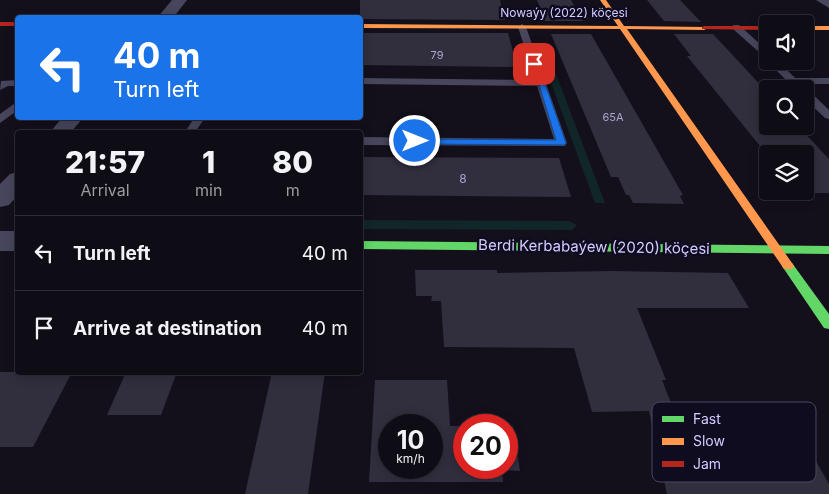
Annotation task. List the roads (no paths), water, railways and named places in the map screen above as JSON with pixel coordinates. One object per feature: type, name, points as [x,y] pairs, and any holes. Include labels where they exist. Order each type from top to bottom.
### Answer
[{"type":"street","points":[[167,15],[180,0]]},
{"type":"street","points":[[603,0],[829,324]]},
{"type":"street","points":[[823,0],[829,4]]},
{"type":"street","points":[[0,24],[15,24]]},
{"type":"street","name":"Nowaýy (2022) köçesi","points":[[363,26],[759,28]]},
{"type":"street","points":[[814,28],[829,28]]},
{"type":"street","points":[[62,130],[72,120]]},
{"type":"street","points":[[0,199],[15,183]]},
{"type":"street","points":[[0,241],[15,241]]},
{"type":"street","name":"Berdi Kerbabaýew (2020) köçesi","points":[[363,245],[829,250]]},
{"type":"lane","points":[[363,141],[561,143],[522,27]]},
{"type":"lane","points":[[736,27],[759,49]]},
{"type":"lane","points":[[781,70],[791,80]]},
{"type":"lane","points":[[814,81],[829,81]]},
{"type":"lane","points":[[363,82],[541,83]]},
{"type":"lane","points":[[0,87],[5,83],[15,83]]},
{"type":"lane","points":[[814,102],[829,116]]},
{"type":"lane","points":[[0,120],[15,107]]}]
